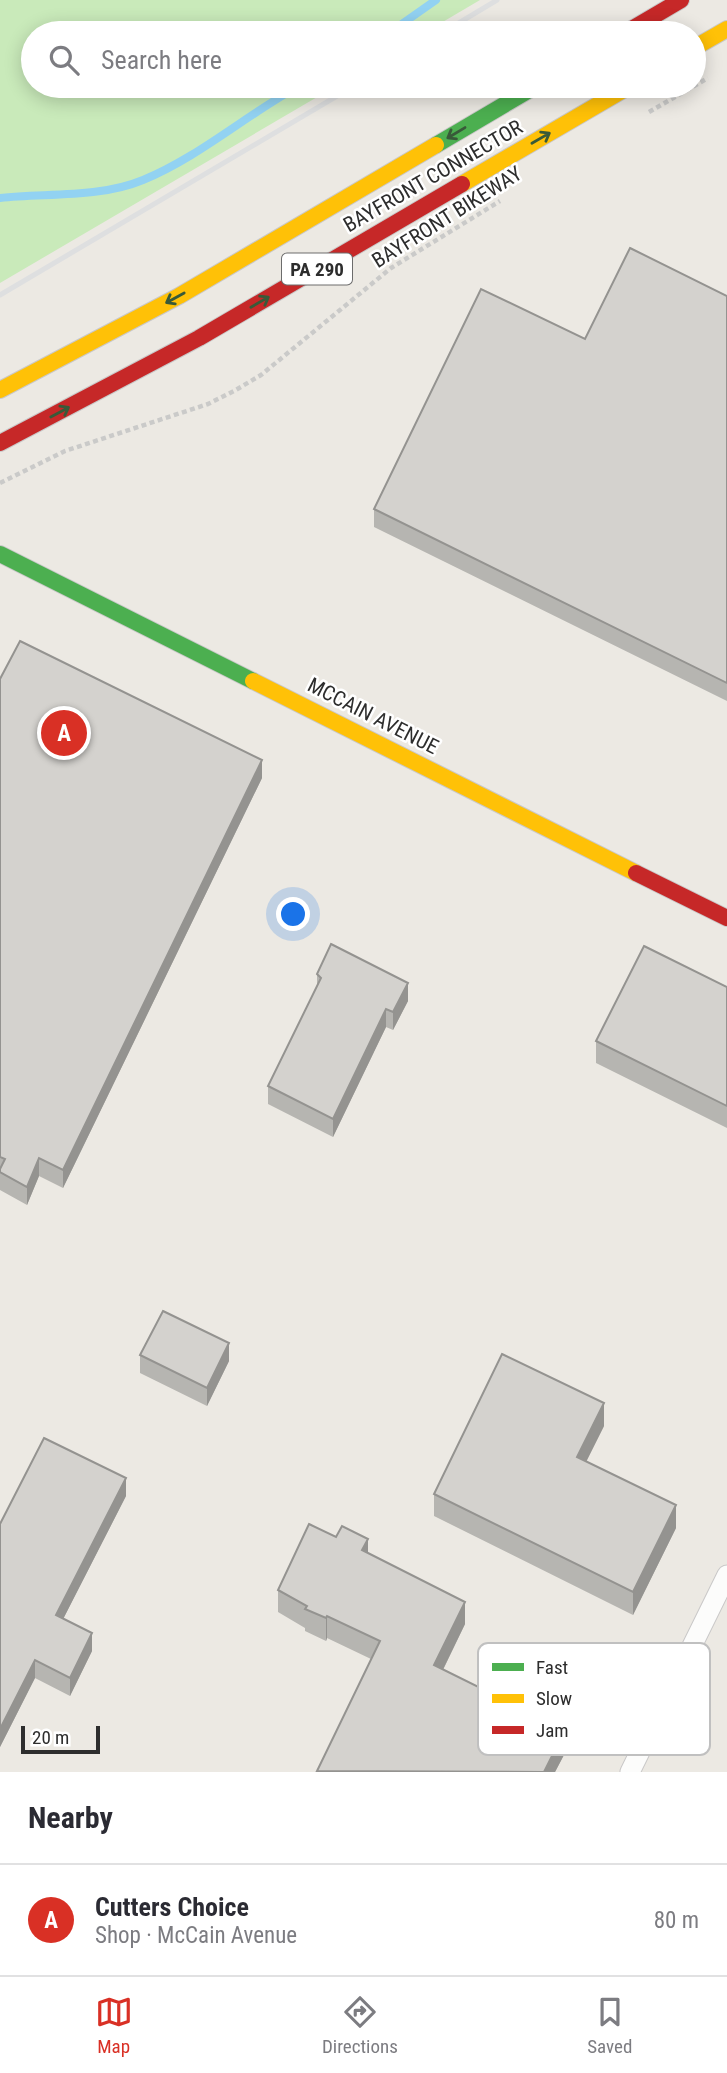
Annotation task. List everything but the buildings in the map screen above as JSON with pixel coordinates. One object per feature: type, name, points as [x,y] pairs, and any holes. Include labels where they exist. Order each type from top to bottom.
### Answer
[{"type":"main road","points":[[645,21],[681,0]]},
{"type":"main road","points":[[706,41],[727,29]]},
{"type":"main road","name":"BAYFRONT CONNECTOR","points":[[0,390],[179,296],[516,98]]},
{"type":"main road","name":"BAYFRONT CONNECTOR","points":[[0,443],[199,338],[609,98]]},
{"type":"main road","name":"MCCAIN AVENUE","points":[[0,554],[727,918]]},
{"type":"street","points":[[694,1643],[727,1575]]},
{"type":"street","points":[[630,1772],[638,1755]]},
{"type":"path","points":[[706,79],[712,75]]},
{"type":"path","points":[[646,114],[673,98]]},
{"type":"path","name":"BAYFRONT BIKEWAY","points":[[0,484],[65,451],[208,404],[234,391],[261,375],[391,268],[510,195]]},
{"type":"green space","points":[[0,0],[480,0],[444,21],[21,21],[21,98],[316,98],[0,283]]},
{"type":"waterway","points":[[406,21],[436,0]]},
{"type":"waterway","points":[[0,198],[109,190],[143,180],[184,160],[280,98]]},
{"type":"railway","points":[[462,21],[497,0]]},
{"type":"railway","points":[[0,295],[334,98]]},
{"type":"traffic: fast","points":[[436,145],[516,98]]},
{"type":"traffic: fast","points":[[0,554],[253,681]]},
{"type":"traffic: slow","points":[[706,41],[727,29]]},
{"type":"traffic: slow","points":[[462,184],[609,98]]},
{"type":"traffic: slow","points":[[0,390],[179,296],[436,145]]},
{"type":"traffic: slow","points":[[253,681],[636,873]]},
{"type":"traffic: jam","points":[[645,21],[681,0]]},
{"type":"traffic: jam","points":[[0,443],[199,338],[462,184]]},
{"type":"traffic: jam","points":[[636,873],[727,918]]},
{"type":"place","name":"Cutters Choice","points":[[64,733]]}]
